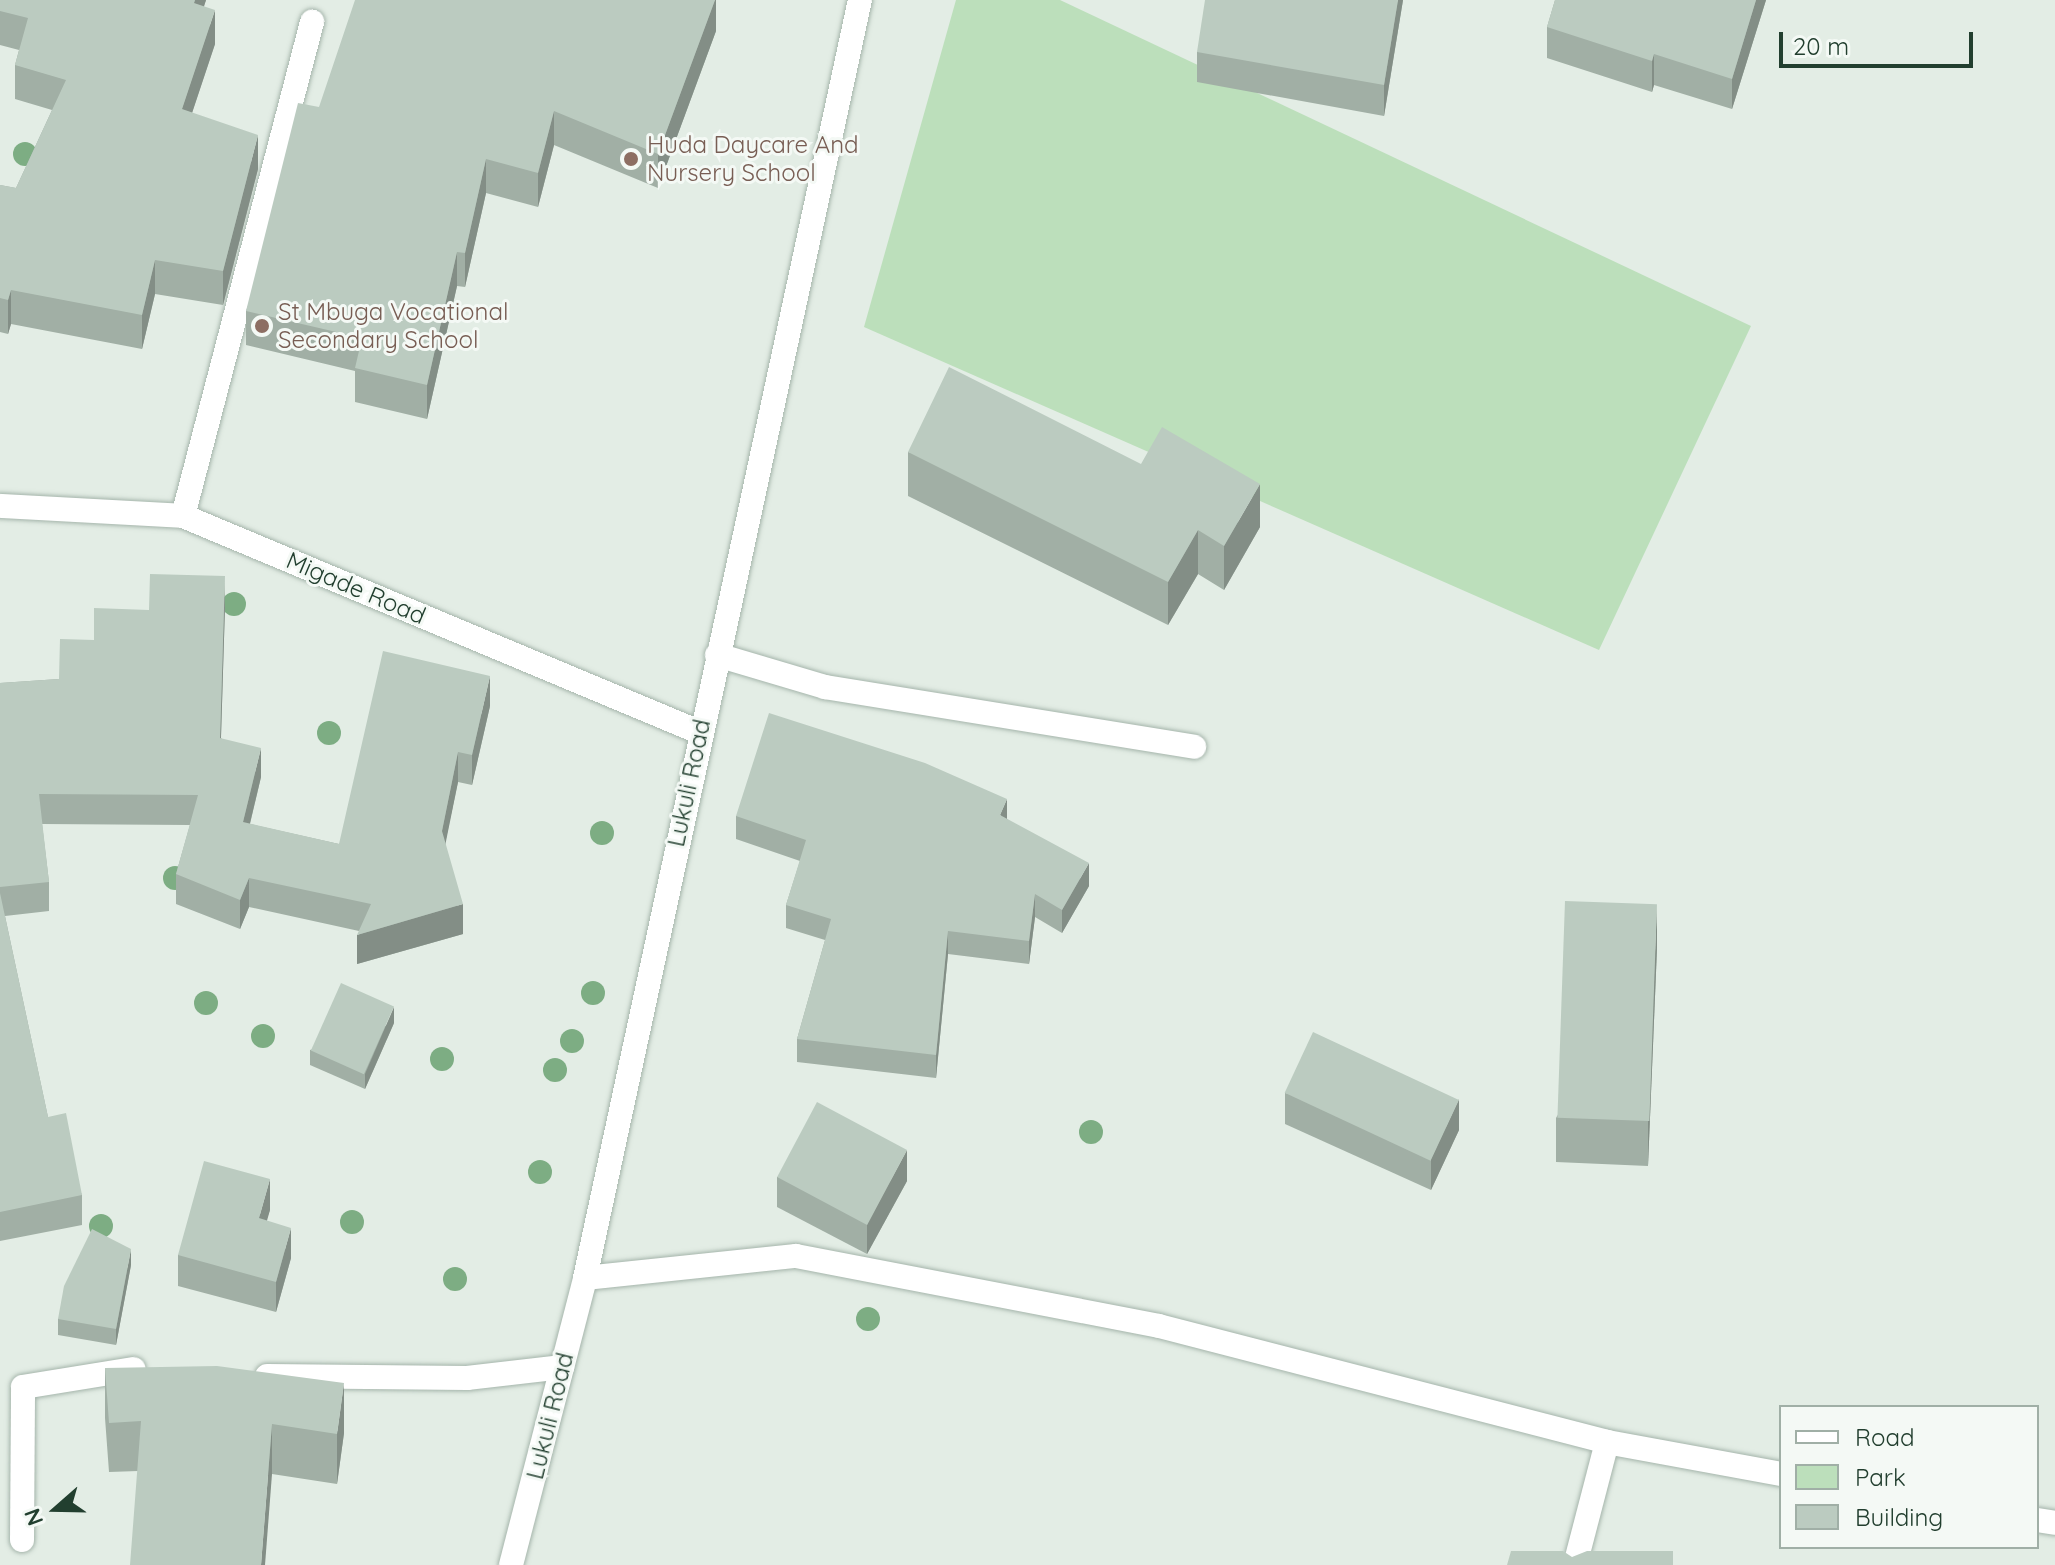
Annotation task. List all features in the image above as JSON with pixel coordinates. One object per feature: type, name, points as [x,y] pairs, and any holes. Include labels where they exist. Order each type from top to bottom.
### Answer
[{"type":"street","name":"Lukuli Road","points":[[511,1565],[585,1278],[699,732],[860,0]]},
{"type":"street","points":[[183,516],[312,22]]},
{"type":"street","name":"Migade Road","points":[[0,506],[183,516],[699,732]]},
{"type":"street","points":[[717,655],[825,687],[1194,747]]},
{"type":"street","points":[[585,1278],[796,1256],[1159,1326],[1607,1442],[1779,1474]]},
{"type":"street","points":[[245,1375],[467,1378],[562,1367]]},
{"type":"street","points":[[22,1540],[23,1387],[135,1369],[166,1371]]},
{"type":"street","points":[[1575,1565],[1607,1442]]},
{"type":"green space","points":[[956,0],[1060,0],[1751,326],[1599,650],[864,327]]},
{"type":"building","points":[[0,0],[195,0],[194,3],[215,10],[182,109],[258,135],[223,271],[155,260],[142,315],[11,290],[8,300],[0,298],[0,185],[16,188],[66,80],[15,65],[28,18],[0,11]]},
{"type":"building","points":[[355,0],[715,0],[658,154],[554,111],[538,173],[486,159],[465,253],[457,252],[427,385],[355,368],[362,338],[246,311],[298,103],[319,107]]},
{"type":"building","points":[[1205,0],[1398,0],[1384,85],[1197,52]]},
{"type":"building","points":[[1555,0],[1756,0],[1732,79],[1654,54],[1652,61],[1547,27]]},
{"type":"building","points":[[949,367],[1141,464],[1162,427],[1260,484],[1224,546],[1198,530],[1168,582],[908,452]]},
{"type":"building","points":[[150,574],[225,576],[220,738],[261,748],[243,822],[339,844],[383,651],[490,676],[472,755],[458,752],[442,831],[463,904],[357,935],[371,904],[249,878],[240,900],[176,874],[198,795],[39,794],[49,882],[0,887],[0,683],[59,679],[60,639],[94,640],[94,608],[149,610]]},
{"type":"building","points":[[769,713],[925,763],[1007,799],[1000,815],[1089,863],[1062,910],[1035,894],[1029,941],[948,931],[936,1055],[797,1039],[831,919],[786,905],[806,840],[736,816]]},
{"type":"building","points":[[0,893],[48,1117],[66,1113],[82,1195],[0,1212]]},
{"type":"building","points":[[1565,901],[1657,904],[1649,1121],[1557,1118]]},
{"type":"building","points":[[341,983],[394,1007],[364,1074],[311,1051]]},
{"type":"building","points":[[1313,1032],[1459,1100],[1431,1161],[1285,1093]]},
{"type":"building","points":[[817,1102],[907,1150],[867,1225],[777,1177]]},
{"type":"building","points":[[204,1161],[270,1179],[259,1218],[291,1228],[276,1282],[178,1255]]},
{"type":"building","points":[[92,1229],[131,1249],[116,1329],[58,1319],[64,1286]]},
{"type":"building","points":[[217,1366],[344,1383],[337,1434],[272,1424],[261,1565],[130,1565],[141,1421],[109,1423],[105,1368]]},
{"type":"building","points":[[1511,1551],[1563,1551],[1572,1557],[1587,1551],[1673,1551],[1673,1565],[1507,1565]]},
{"type":"place","name":"Huda Daycare And Nursery School","points":[[631,159]]},
{"type":"place","name":"St Mbuga Vocational Secondary School","points":[[262,326]]}]
